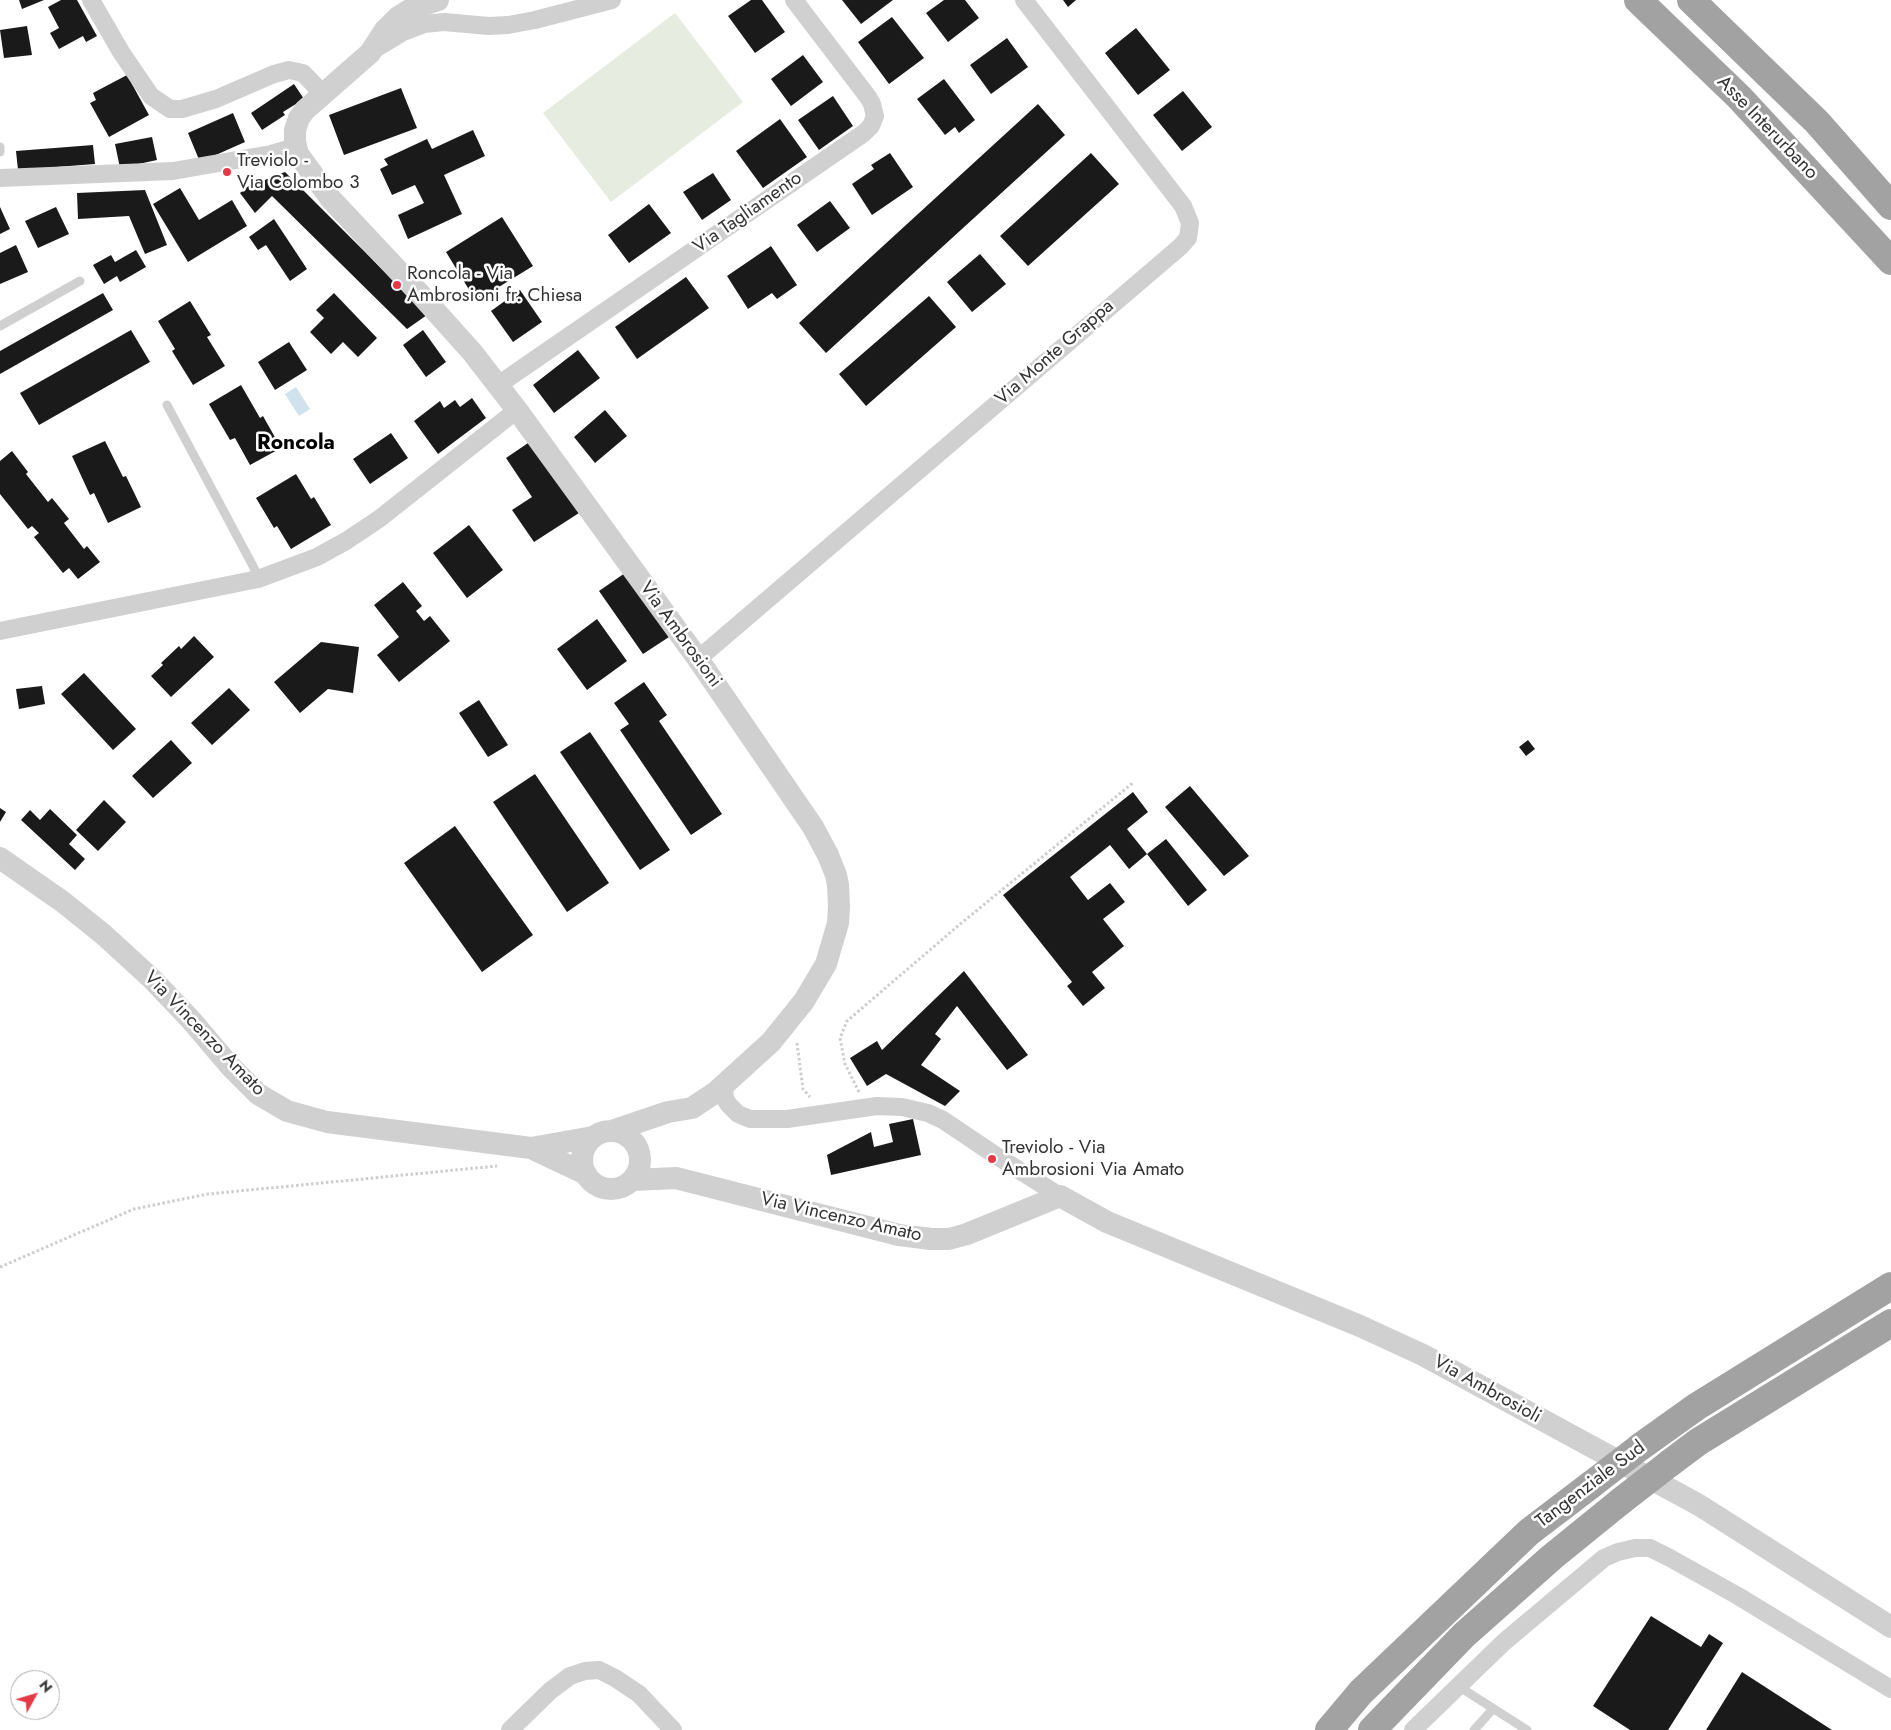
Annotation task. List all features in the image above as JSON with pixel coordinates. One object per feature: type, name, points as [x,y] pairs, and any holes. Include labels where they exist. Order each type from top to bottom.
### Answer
[{"type":"highway","name":"Asse Interurbano","points":[[1638,0],[1739,97],[1891,261]]},
{"type":"highway","name":"Asse Interurbano","points":[[1691,0],[1817,122],[1891,206]]},
{"type":"highway","name":"Tangenziale Sud","points":[[1329,1730],[1360,1692],[1529,1532],[1640,1447],[1696,1407],[1891,1286]]},
{"type":"highway","name":"Tangenziale Sud","points":[[1372,1730],[1464,1635],[1552,1557],[1670,1462],[1698,1442],[1891,1323]]},
{"type":"street","points":[[91,0],[116,44],[146,89],[158,102],[170,110],[182,109],[216,99],[274,74],[289,70],[303,73],[322,94]]},
{"type":"street","points":[[370,53],[385,30],[398,17],[438,0]]},
{"type":"street","points":[[0,178],[173,171],[271,154],[296,147],[294,137],[299,118],[305,110],[370,53],[403,32],[424,24],[444,22],[489,26],[508,25],[612,0]]},
{"type":"street","name":"Via Tagliamento","points":[[498,385],[864,133],[871,126],[875,116],[868,97],[794,0]]},
{"type":"street","name":"Via Monte Grappa","points":[[698,659],[1188,238],[1190,223],[1183,206],[1024,0]]},
{"type":"street","name":"Via Ambrosioni","points":[[296,147],[308,169],[338,208],[420,294],[517,410],[698,659],[819,837],[834,868],[839,898],[838,923],[826,964],[811,992],[771,1042],[704,1102],[692,1108],[668,1112],[603,1134]]},
{"type":"street","points":[[0,631],[258,579],[317,557],[346,541],[393,508],[517,410]]},
{"type":"street","name":"Via Vincenzo Amato","points":[[0,858],[63,902],[118,948],[152,979],[191,1020],[230,1066],[258,1094],[287,1111],[327,1122],[531,1148],[586,1174]]},
{"type":"street","points":[[724,1085],[725,1099],[729,1105],[738,1114],[750,1119],[801,1118],[862,1107],[890,1106],[928,1112],[1060,1196]]},
{"type":"street","points":[[638,1151],[631,1138],[622,1133],[603,1134],[586,1145],[583,1154],[586,1174],[591,1181],[608,1189],[617,1189],[633,1180],[638,1173],[638,1151],[649,1120]]},
{"type":"street","name":"Via Vincenzo Amato","points":[[531,1148],[603,1134]]},
{"type":"street","name":"Via Vincenzo Amato","points":[[638,1151],[676,1178]]},
{"type":"street","name":"Via Vincenzo Amato","points":[[633,1180],[676,1178],[899,1235],[931,1239],[968,1234],[1060,1196]]},
{"type":"street","name":"Via Ambrosioli","points":[[1060,1196],[1107,1222],[1345,1319],[1423,1355],[1699,1505],[1891,1627]]},
{"type":"street","points":[[1413,1730],[1504,1642],[1604,1558],[1635,1548],[1650,1548],[1670,1558],[1738,1596],[1891,1689]]},
{"type":"street","points":[[510,1730],[550,1691],[570,1676],[585,1671],[599,1670],[639,1694],[672,1730]]},
{"type":"lane","points":[[0,147],[0,152]]},
{"type":"lane","points":[[0,326],[80,281]]},
{"type":"lane","points":[[167,405],[254,568],[258,579]]},
{"type":"lane","points":[[1457,1686],[1527,1730]]},
{"type":"lane","points":[[1474,1730],[1493,1709]]},
{"type":"path","points":[[862,1107],[860,1092],[845,1064],[840,1038],[847,1021],[959,925],[1134,782]]},
{"type":"path","points":[[0,1267],[134,1209],[143,1207],[208,1194],[500,1166]]},
{"type":"shaded area","points":[[675,13],[743,102],[611,202],[543,113]]},
{"type":"water","points":[[296,387],[310,409],[299,416],[285,394]]},
{"type":"building","points":[[19,0],[44,0],[22,9]]},
{"type":"building","points":[[61,0],[77,0],[97,36],[86,42],[83,36],[59,49],[50,33],[59,28],[48,7]]},
{"type":"building","points":[[751,0],[762,0],[785,32],[755,53],[728,16]]},
{"type":"building","points":[[842,0],[893,0],[861,24]]},
{"type":"building","points":[[944,0],[965,0],[979,18],[948,42],[926,13]]},
{"type":"building","points":[[1063,0],[1076,0],[1068,7]]},
{"type":"building","points":[[892,17],[924,58],[889,84],[858,42]]},
{"type":"building","points":[[27,26],[32,55],[4,58],[0,30]]},
{"type":"building","points":[[1136,28],[1170,70],[1138,95],[1105,53]]},
{"type":"building","points":[[1007,38],[1028,67],[991,94],[970,65]]},
{"type":"building","points":[[803,55],[823,82],[791,106],[771,79]]},
{"type":"building","points":[[127,75],[149,115],[109,137],[90,103],[96,100],[93,93]]},
{"type":"building","points":[[944,79],[975,120],[959,133],[955,127],[945,135],[917,99]]},
{"type":"building","points":[[294,84],[304,99],[283,112],[285,115],[262,130],[251,113]]},
{"type":"building","points":[[401,88],[417,128],[344,155],[329,115]]},
{"type":"building","points":[[1183,91],[1212,127],[1182,151],[1153,115]]},
{"type":"building","points":[[833,96],[853,126],[819,150],[798,120]]},
{"type":"building","points":[[1038,104],[1065,135],[826,353],[799,323]]},
{"type":"building","points":[[233,113],[245,142],[200,162],[188,133]]},
{"type":"building","points":[[780,119],[807,157],[763,188],[736,151]]},
{"type":"building","points":[[473,130],[485,156],[444,175],[462,214],[408,239],[398,215],[424,203],[415,185],[392,195],[380,169],[388,165],[384,159],[427,139],[432,149]]},
{"type":"building","points":[[152,137],[157,160],[120,168],[115,144]]},
{"type":"building","points":[[93,145],[95,164],[18,170],[16,151]]},
{"type":"building","points":[[890,153],[913,187],[872,215],[852,184],[874,169],[871,165]]},
{"type":"building","points":[[1091,153],[1119,184],[1028,266],[1000,236]]},
{"type":"building","points":[[285,172],[427,315],[407,329],[272,196],[255,213],[240,193],[247,187]]},
{"type":"building","points":[[713,173],[731,200],[702,220],[683,192]]},
{"type":"building","points":[[180,188],[199,220],[232,200],[247,226],[188,262],[153,204]]},
{"type":"building","points":[[145,190],[167,245],[145,254],[129,216],[78,219],[77,193]]},
{"type":"building","points":[[830,201],[850,228],[817,252],[797,225]]},
{"type":"building","points":[[649,204],[671,233],[629,263],[608,235]]},
{"type":"building","points":[[0,207],[10,229],[0,234]]},
{"type":"building","points":[[56,207],[69,234],[38,248],[25,221]]},
{"type":"building","points":[[502,217],[533,266],[476,301],[446,252]]},
{"type":"building","points":[[274,219],[307,269],[290,281],[266,245],[258,250],[249,237]]},
{"type":"building","points":[[16,245],[28,272],[0,284],[0,253]]},
{"type":"building","points":[[771,246],[797,285],[777,299],[772,293],[748,309],[727,276]]},
{"type":"building","points":[[136,250],[146,267],[120,282],[117,276],[104,284],[93,265],[111,255],[115,262]]},
{"type":"building","points":[[980,254],[1006,284],[972,312],[947,282]]},
{"type":"building","points":[[686,277],[709,308],[637,359],[615,327]]},
{"type":"building","points":[[520,290],[542,322],[513,342],[491,311]]},
{"type":"building","points":[[103,293],[113,310],[0,374],[0,351]]},
{"type":"building","points":[[334,293],[377,338],[358,357],[343,342],[331,354],[310,332],[324,318],[316,310]]},
{"type":"building","points":[[929,296],[956,327],[866,406],[839,374]]},
{"type":"building","points":[[190,301],[211,335],[207,337],[225,366],[193,385],[172,351],[175,349],[158,321]]},
{"type":"building","points":[[131,330],[150,362],[39,425],[20,393]]},
{"type":"building","points":[[423,330],[446,362],[426,377],[403,345]]},
{"type":"building","points":[[289,342],[307,370],[275,390],[258,362]]},
{"type":"building","points":[[578,350],[600,378],[554,413],[533,385]]},
{"type":"building","points":[[241,385],[260,418],[263,416],[281,448],[250,465],[235,438],[230,440],[209,404]]},
{"type":"building","points":[[472,398],[486,418],[438,454],[414,421],[440,401],[444,408],[455,400],[460,407]]},
{"type":"building","points":[[605,410],[627,436],[595,463],[574,437]]},
{"type":"building","points":[[391,433],[408,458],[370,484],[353,459]]},
{"type":"building","points":[[105,441],[123,477],[126,476],[141,507],[108,523],[94,493],[90,495],[72,456]]},
{"type":"building","points":[[531,441],[579,513],[534,542],[512,510],[532,497],[506,458]]},
{"type":"building","points":[[12,451],[28,472],[26,474],[48,502],[52,498],[69,519],[64,523],[84,549],[87,546],[100,562],[78,579],[69,568],[63,573],[34,537],[39,533],[32,526],[28,529],[0,494],[0,461]]},
{"type":"building","points":[[296,474],[311,499],[314,497],[331,525],[291,549],[277,526],[274,528],[256,498]]},
{"type":"building","points":[[469,525],[503,570],[467,598],[433,553]]},
{"type":"building","points":[[625,573],[669,637],[643,654],[599,591]]},
{"type":"building","points":[[403,582],[422,606],[416,611],[424,621],[430,616],[450,641],[399,682],[377,655],[399,637],[374,605]]},
{"type":"building","points":[[597,619],[627,661],[587,690],[557,649]]},
{"type":"building","points":[[194,636],[214,657],[171,697],[151,676],[163,665],[161,663],[179,646],[181,649]]},
{"type":"building","points":[[321,642],[359,647],[353,693],[328,689],[300,713],[274,682]]},
{"type":"building","points":[[84,673],[136,729],[113,750],[61,694]]},
{"type":"building","points":[[644,682],[667,715],[659,721],[722,814],[691,835],[620,730],[629,724],[614,703]]},
{"type":"building","points":[[42,686],[45,704],[19,709],[16,689]]},
{"type":"building","points":[[229,688],[250,710],[212,745],[191,723]]},
{"type":"building","points":[[479,700],[508,745],[488,757],[459,713]]},
{"type":"building","points":[[590,732],[670,850],[640,870],[560,752]]},
{"type":"building","points":[[171,740],[192,763],[153,798],[132,776]]},
{"type":"building","points":[[1528,740],[1535,749],[1526,756],[1519,747]]},
{"type":"building","points":[[535,774],[609,883],[567,912],[493,802]]},
{"type":"building","points":[[1190,786],[1249,856],[1224,876],[1165,807]]},
{"type":"building","points":[[1133,792],[1148,812],[1127,829],[1147,854],[1129,869],[1110,845],[1070,877],[1088,900],[1110,883],[1125,902],[1103,919],[1124,946],[1092,972],[1105,988],[1083,1006],[1067,986],[1072,982],[1003,895]]},
{"type":"building","points":[[104,800],[126,822],[98,851],[76,830]]},
{"type":"building","points":[[0,808],[6,812],[0,822]]},
{"type":"building","points":[[50,809],[77,835],[69,844],[85,859],[75,870],[21,820],[30,810],[40,820]]},
{"type":"building","points":[[455,826],[533,935],[482,972],[404,863]]},
{"type":"building","points":[[1166,839],[1207,890],[1188,906],[1147,854]]},
{"type":"building","points":[[964,971],[1028,1055],[1007,1070],[957,1006],[935,1034],[941,1039],[921,1065],[960,1091],[945,1106],[886,1074],[867,1086],[850,1058],[877,1041],[882,1050]]},
{"type":"building","points":[[913,1119],[921,1155],[831,1175],[827,1155],[871,1132],[874,1147],[893,1142],[889,1124]]},
{"type":"building","points":[[1651,1616],[1701,1647],[1709,1634],[1723,1643],[1668,1730],[1630,1730],[1593,1706]]},
{"type":"building","points":[[1742,1672],[1804,1712],[1832,1730],[1706,1730]]},
{"type":"place","name":"Treviolo - Via Colombo 3","points":[[227,172]]},
{"type":"place","name":"Roncola - Via Ambrosioni fr. Chiesa","points":[[397,285]]},
{"type":"place","name":"Treviolo - Via Ambrosioni Via Amato","points":[[992,1159]]},
{"type":"district","name":"Roncola","points":[[296,444]]}]
